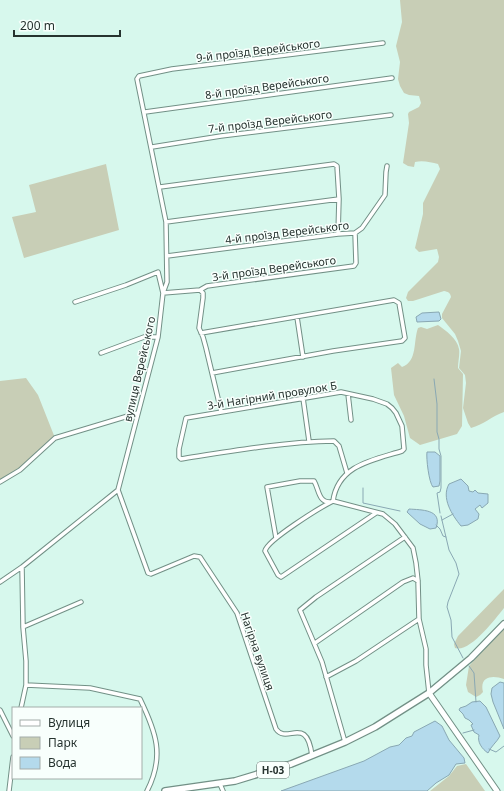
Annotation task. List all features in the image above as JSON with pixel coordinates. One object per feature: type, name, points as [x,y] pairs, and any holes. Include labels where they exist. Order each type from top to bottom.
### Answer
[{"type":"main road","name":"Н-03","points":[[165,791],[235,781],[284,766],[345,742],[375,727],[429,693],[471,658],[504,624]]},
{"type":"street","name":"9-й проїзд Верейського","points":[[137,79],[139,76],[172,69],[383,43]]},
{"type":"street","name":"8-й проїзд Верейського","points":[[144,112],[392,78]]},
{"type":"street","name":"вулиця Верейського","points":[[118,490],[158,337],[163,293],[167,282],[166,222],[137,79]]},
{"type":"street","name":"7-й проїзд Верейського","points":[[152,147],[222,136],[392,115]]},
{"type":"street","points":[[160,187],[334,164],[337,166],[339,199],[338,234]]},
{"type":"street","name":"4-й проїзд Верейського","points":[[167,256],[338,234],[355,234],[362,228],[384,196],[387,166]]},
{"type":"street","points":[[166,222],[339,199]]},
{"type":"street","name":"3-й проїзд Верейського","points":[[163,293],[200,290],[207,286],[354,266],[356,263],[355,234]]},
{"type":"street","points":[[76,302],[158,272],[163,293]]},
{"type":"street","points":[[200,290],[203,293],[203,298],[199,328],[203,337],[221,411]]},
{"type":"street","points":[[200,333],[394,300],[399,303],[405,338],[402,340],[212,373]]},
{"type":"street","points":[[297,317],[303,357]]},
{"type":"street","points":[[101,353],[144,336],[158,337]]},
{"type":"street","name":"3-й Нагірний провулок Б","points":[[341,392],[373,399],[387,404],[392,408],[402,426],[404,448],[402,451],[361,464],[347,473],[337,443],[334,441],[309,441],[281,444],[179,458],[179,449],[186,418],[221,411],[341,392]]},
{"type":"street","points":[[348,394],[351,420]]},
{"type":"street","points":[[303,398],[309,441]]},
{"type":"street","points":[[0,482],[20,470],[55,438],[138,414]]},
{"type":"street","points":[[333,502],[336,487],[347,473]]},
{"type":"street","points":[[276,538],[267,487],[314,481],[321,499],[324,502]]},
{"type":"street","points":[[0,582],[22,568],[118,490]]},
{"type":"street","name":"Нагірна вулиця","points":[[118,490],[148,573],[151,574],[194,556],[200,557],[237,613],[278,732],[285,734],[298,732],[306,736],[310,742],[312,756]]},
{"type":"street","points":[[324,502],[333,502],[387,516],[413,548],[418,581],[418,619],[426,649],[429,693],[497,791]]},
{"type":"street","points":[[321,507],[324,502]]},
{"type":"street","points":[[333,502],[321,507],[268,545],[265,551],[278,575],[281,577],[376,513]]},
{"type":"street","points":[[345,742],[315,643],[300,610],[316,597],[405,537]]},
{"type":"street","points":[[21,707],[26,685],[22,568]]},
{"type":"street","points":[[315,643],[403,582],[413,578],[418,581]]},
{"type":"street","points":[[23,628],[81,602]]},
{"type":"street","points":[[326,677],[356,661],[418,619]]},
{"type":"street","points":[[26,685],[90,688],[140,699],[155,732],[158,747],[154,774],[147,791]]},
{"type":"street","points":[[0,710],[12,734]]},
{"type":"street","points":[[9,791],[12,766]]},
{"type":"street","points":[[220,784],[223,791]]},
{"type":"green space","points":[[400,0],[504,0],[504,412],[480,425],[471,428],[463,408],[466,383],[465,375],[459,368],[461,351],[455,334],[442,318],[442,314],[451,297],[450,294],[444,291],[413,301],[408,301],[406,298],[408,292],[438,262],[439,257],[437,249],[419,252],[415,248],[423,214],[423,203],[440,169],[438,164],[429,162],[415,162],[414,167],[403,163],[409,123],[408,114],[419,107],[421,103],[419,96],[404,93],[398,79],[400,62],[396,46],[402,22]]},
{"type":"green space","points":[[106,164],[119,230],[24,258],[12,217],[36,212],[29,185]]},
{"type":"green space","points":[[438,325],[454,338],[459,349],[458,368],[463,374],[462,426],[457,434],[420,445],[410,438],[404,416],[394,395],[391,368],[398,363],[402,367],[411,360],[418,328],[421,327],[427,329]]},
{"type":"green space","points":[[26,378],[38,395],[55,438],[20,470],[0,482],[0,381]]},
{"type":"green space","points":[[504,589],[504,608],[495,620],[482,634],[468,645],[461,648],[455,648],[454,644],[458,636]]},
{"type":"green space","points":[[504,629],[504,679],[496,677],[488,678],[483,683],[483,692],[476,697],[468,692],[466,685],[469,666],[489,643]]},
{"type":"green space","points":[[466,764],[485,791],[430,791],[449,776],[457,766]]},
{"type":"water","points":[[439,312],[441,319],[439,321],[417,322],[416,317],[422,313]]},
{"type":"water","points":[[427,452],[435,452],[440,456],[439,486],[433,487],[430,481]]},
{"type":"water","points":[[461,479],[468,486],[469,491],[473,492],[475,490],[478,493],[488,494],[488,503],[482,508],[480,505],[475,509],[479,514],[478,519],[468,525],[461,526],[451,512],[446,495],[449,484]]},
{"type":"water","points":[[409,509],[425,510],[434,514],[437,522],[436,528],[430,529],[420,524],[407,512]]},
{"type":"water","points":[[500,682],[504,683],[504,729],[491,694],[492,688]]},
{"type":"water","points":[[480,701],[486,707],[500,736],[488,753],[480,745],[479,735],[474,732],[471,725],[473,724],[465,718],[459,710],[472,702]]},
{"type":"water","points":[[435,721],[442,726],[449,740],[464,758],[465,763],[456,764],[449,775],[427,791],[281,791],[364,761],[390,747],[399,745],[406,738],[412,736],[414,732]]},
{"type":"waterway","points":[[434,379],[437,404],[437,432],[441,456],[441,488],[440,492],[437,493],[440,513]]},
{"type":"waterway","points":[[363,488],[363,503],[400,511]]},
{"type":"waterway","points":[[442,520],[453,514]]},
{"type":"waterway","points":[[441,516],[449,550],[456,563],[459,574],[447,607],[451,620],[452,637],[463,658]]},
{"type":"waterway","points":[[436,525],[440,529],[443,536],[446,537]]},
{"type":"waterway","points":[[469,666],[474,673],[476,702]]},
{"type":"waterway","points":[[463,733],[474,730]]},
{"type":"waterway","points":[[489,749],[496,752],[504,746]]}]
